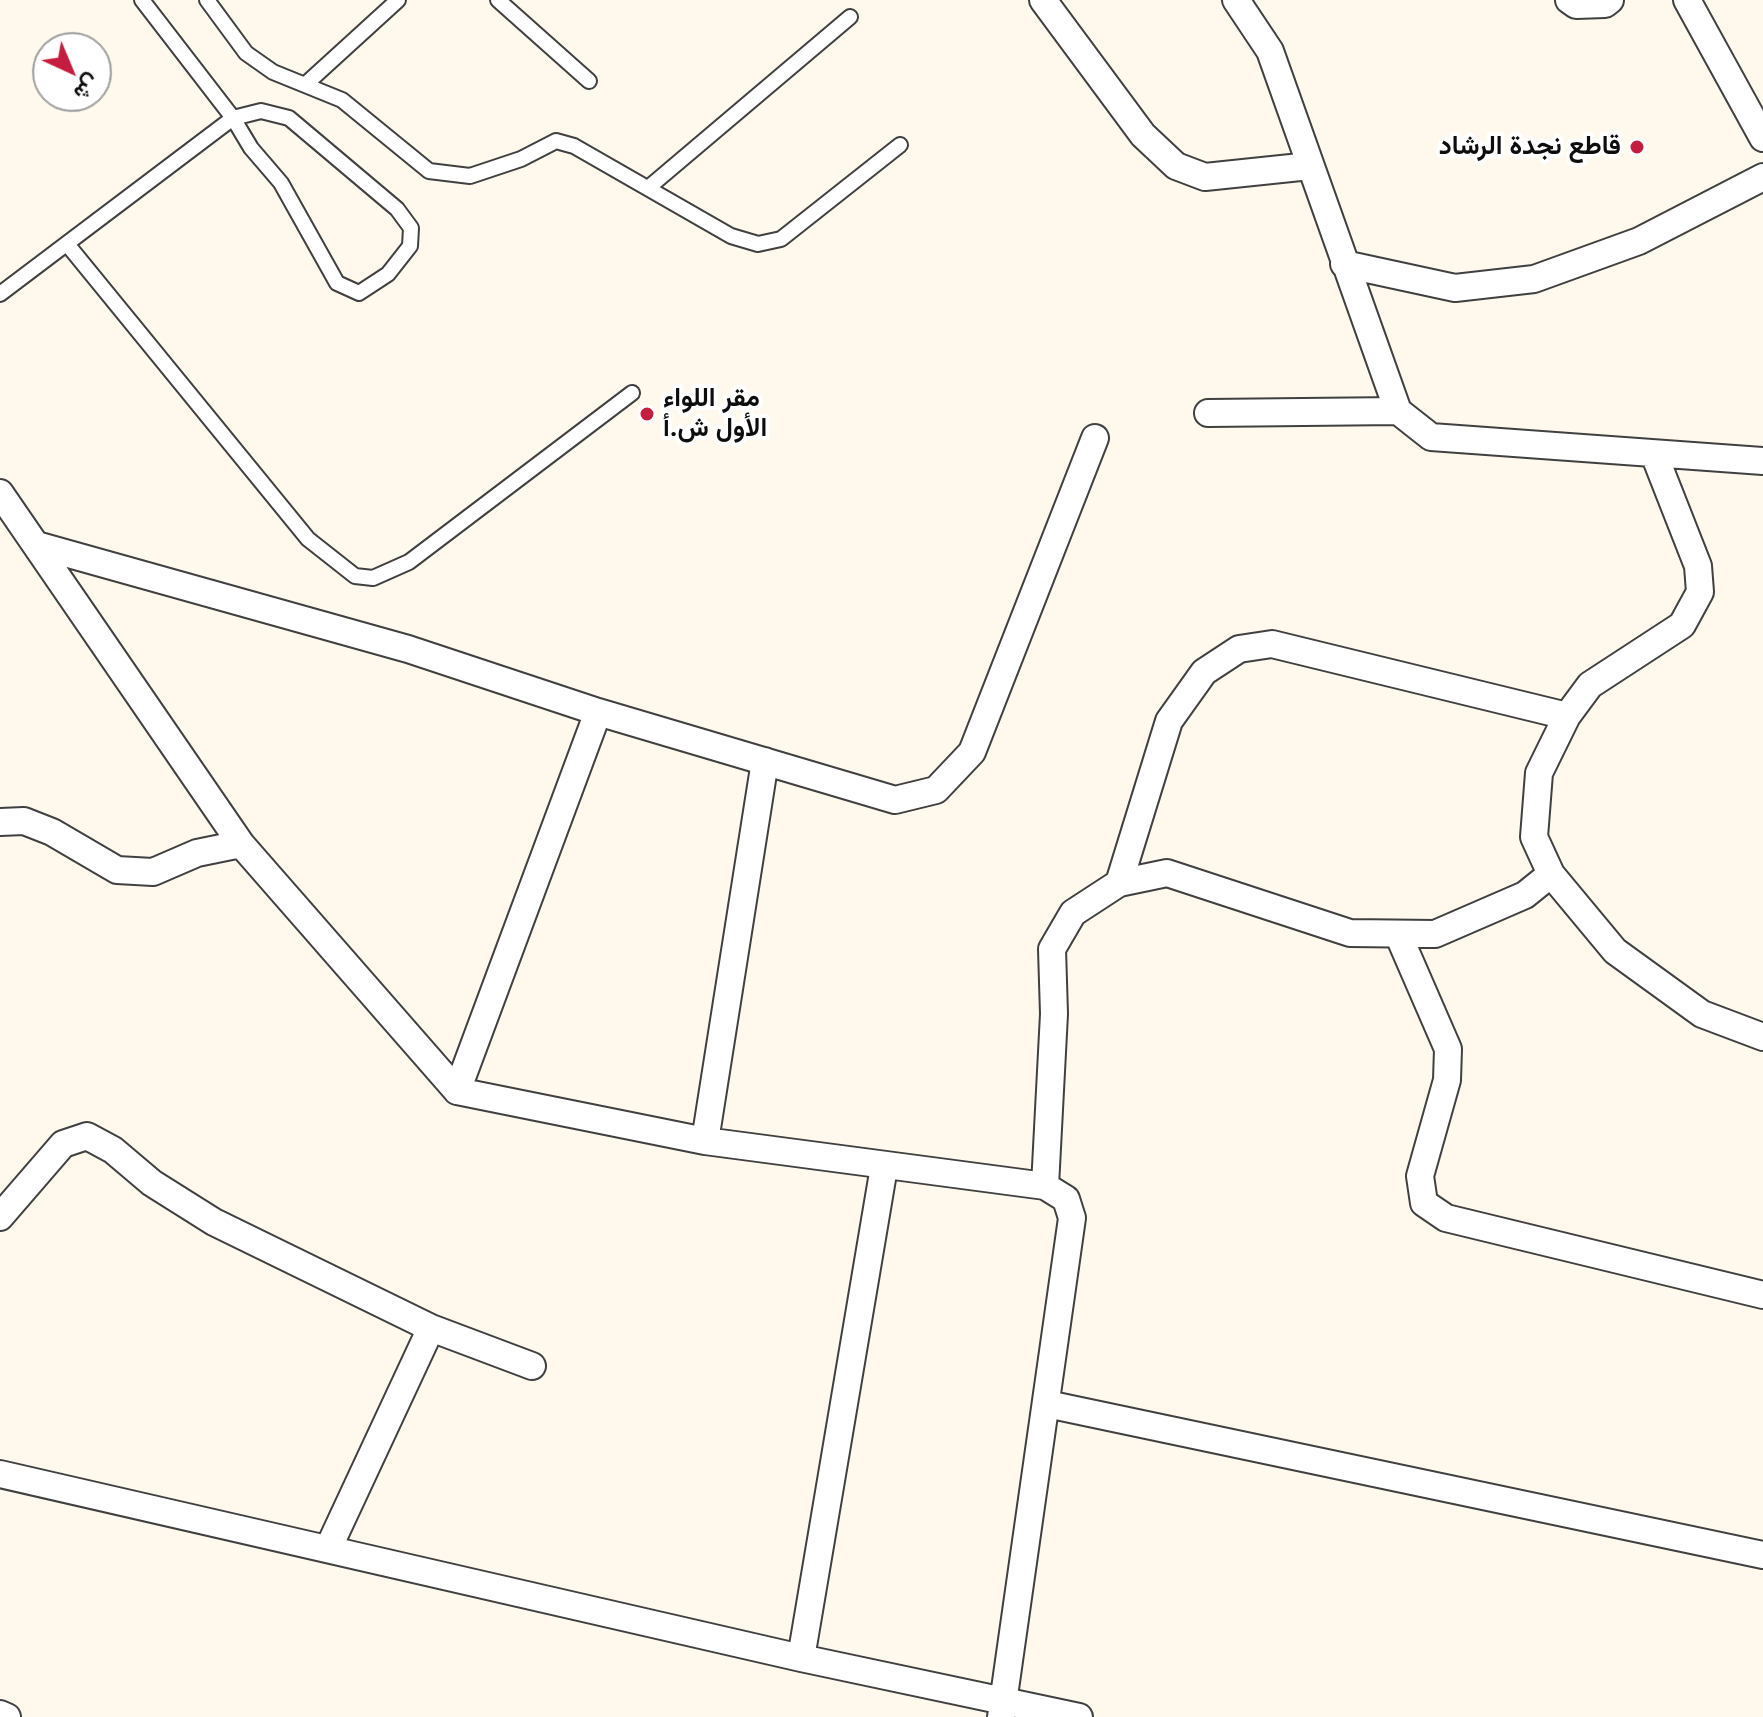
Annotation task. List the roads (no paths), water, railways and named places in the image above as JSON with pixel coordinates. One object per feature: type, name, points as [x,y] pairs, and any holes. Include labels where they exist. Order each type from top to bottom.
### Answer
[{"type":"street","points":[[1043,0],[1143,135],[1176,166],[1205,177],[1310,166]]},
{"type":"street","points":[[1236,0],[1270,51],[1398,411],[1431,437],[1763,461]]},
{"type":"street","points":[[1569,0],[1576,5],[1610,0]]},
{"type":"street","points":[[1687,0],[1763,138]]},
{"type":"street","points":[[1344,264],[1455,288],[1534,279],[1639,241],[1763,177]]},
{"type":"street","points":[[1208,413],[1398,411]]},
{"type":"street","points":[[40,546],[408,649],[598,712],[895,800],[936,790],[972,752],[1095,438]]},
{"type":"street","points":[[1654,454],[1698,566],[1700,592],[1682,625],[1590,685],[1567,716],[1539,773],[1534,837],[1551,874],[1615,951],[1702,1014],[1763,1037]]},
{"type":"street","points":[[0,493],[40,546],[241,844],[457,1091],[705,1141],[1045,1186],[1066,1199],[1072,1218],[1003,1708]]},
{"type":"street","points":[[1119,883],[1169,721],[1204,672],[1239,649],[1272,644],[1567,716]]},
{"type":"street","points":[[457,1091],[598,712]]},
{"type":"street","points":[[705,1141],[765,761]]},
{"type":"street","points":[[0,822],[24,821],[52,832],[117,870],[153,872],[197,853],[241,844]]},
{"type":"street","points":[[1045,1186],[1054,1014],[1052,949],[1073,913],[1119,883],[1167,873],[1350,933],[1435,934],[1525,895],[1551,874]]},
{"type":"street","points":[[1398,934],[1448,1049],[1447,1080],[1420,1176],[1424,1203],[1446,1218],[1763,1295]]},
{"type":"street","points":[[0,1217],[63,1144],[87,1136],[113,1150],[152,1183],[214,1222],[431,1328],[532,1366]]},
{"type":"street","points":[[801,1658],[884,1167]]},
{"type":"street","points":[[328,1549],[431,1328]]},
{"type":"street","points":[[1047,1404],[1763,1555]]},
{"type":"street","points":[[0,1474],[801,1658],[1003,1708],[1079,1717]]},
{"type":"street","points":[[0,1714],[7,1717]]},
{"type":"lane","points":[[0,294],[233,118],[261,111],[289,118],[397,209],[411,228],[410,246],[388,274],[359,293],[337,283],[281,183],[251,148],[233,118],[142,0]]},
{"type":"lane","points":[[207,0],[246,53],[273,72],[307,83],[342,100],[429,171],[470,176],[521,159],[556,141],[574,146],[731,236],[758,244],[781,239],[900,145]]},
{"type":"lane","points":[[307,83],[398,0]]},
{"type":"lane","points":[[498,0],[589,81]]},
{"type":"lane","points":[[648,188],[850,17]]},
{"type":"lane","points":[[67,244],[308,539],[355,576],[373,578],[409,562],[632,393]]},
{"type":"place","name":"قاطع نجدة الرشاد","points":[[1637,147]]},
{"type":"place","name":"مقر اللواء الأول ش.أ","points":[[647,414]]}]
